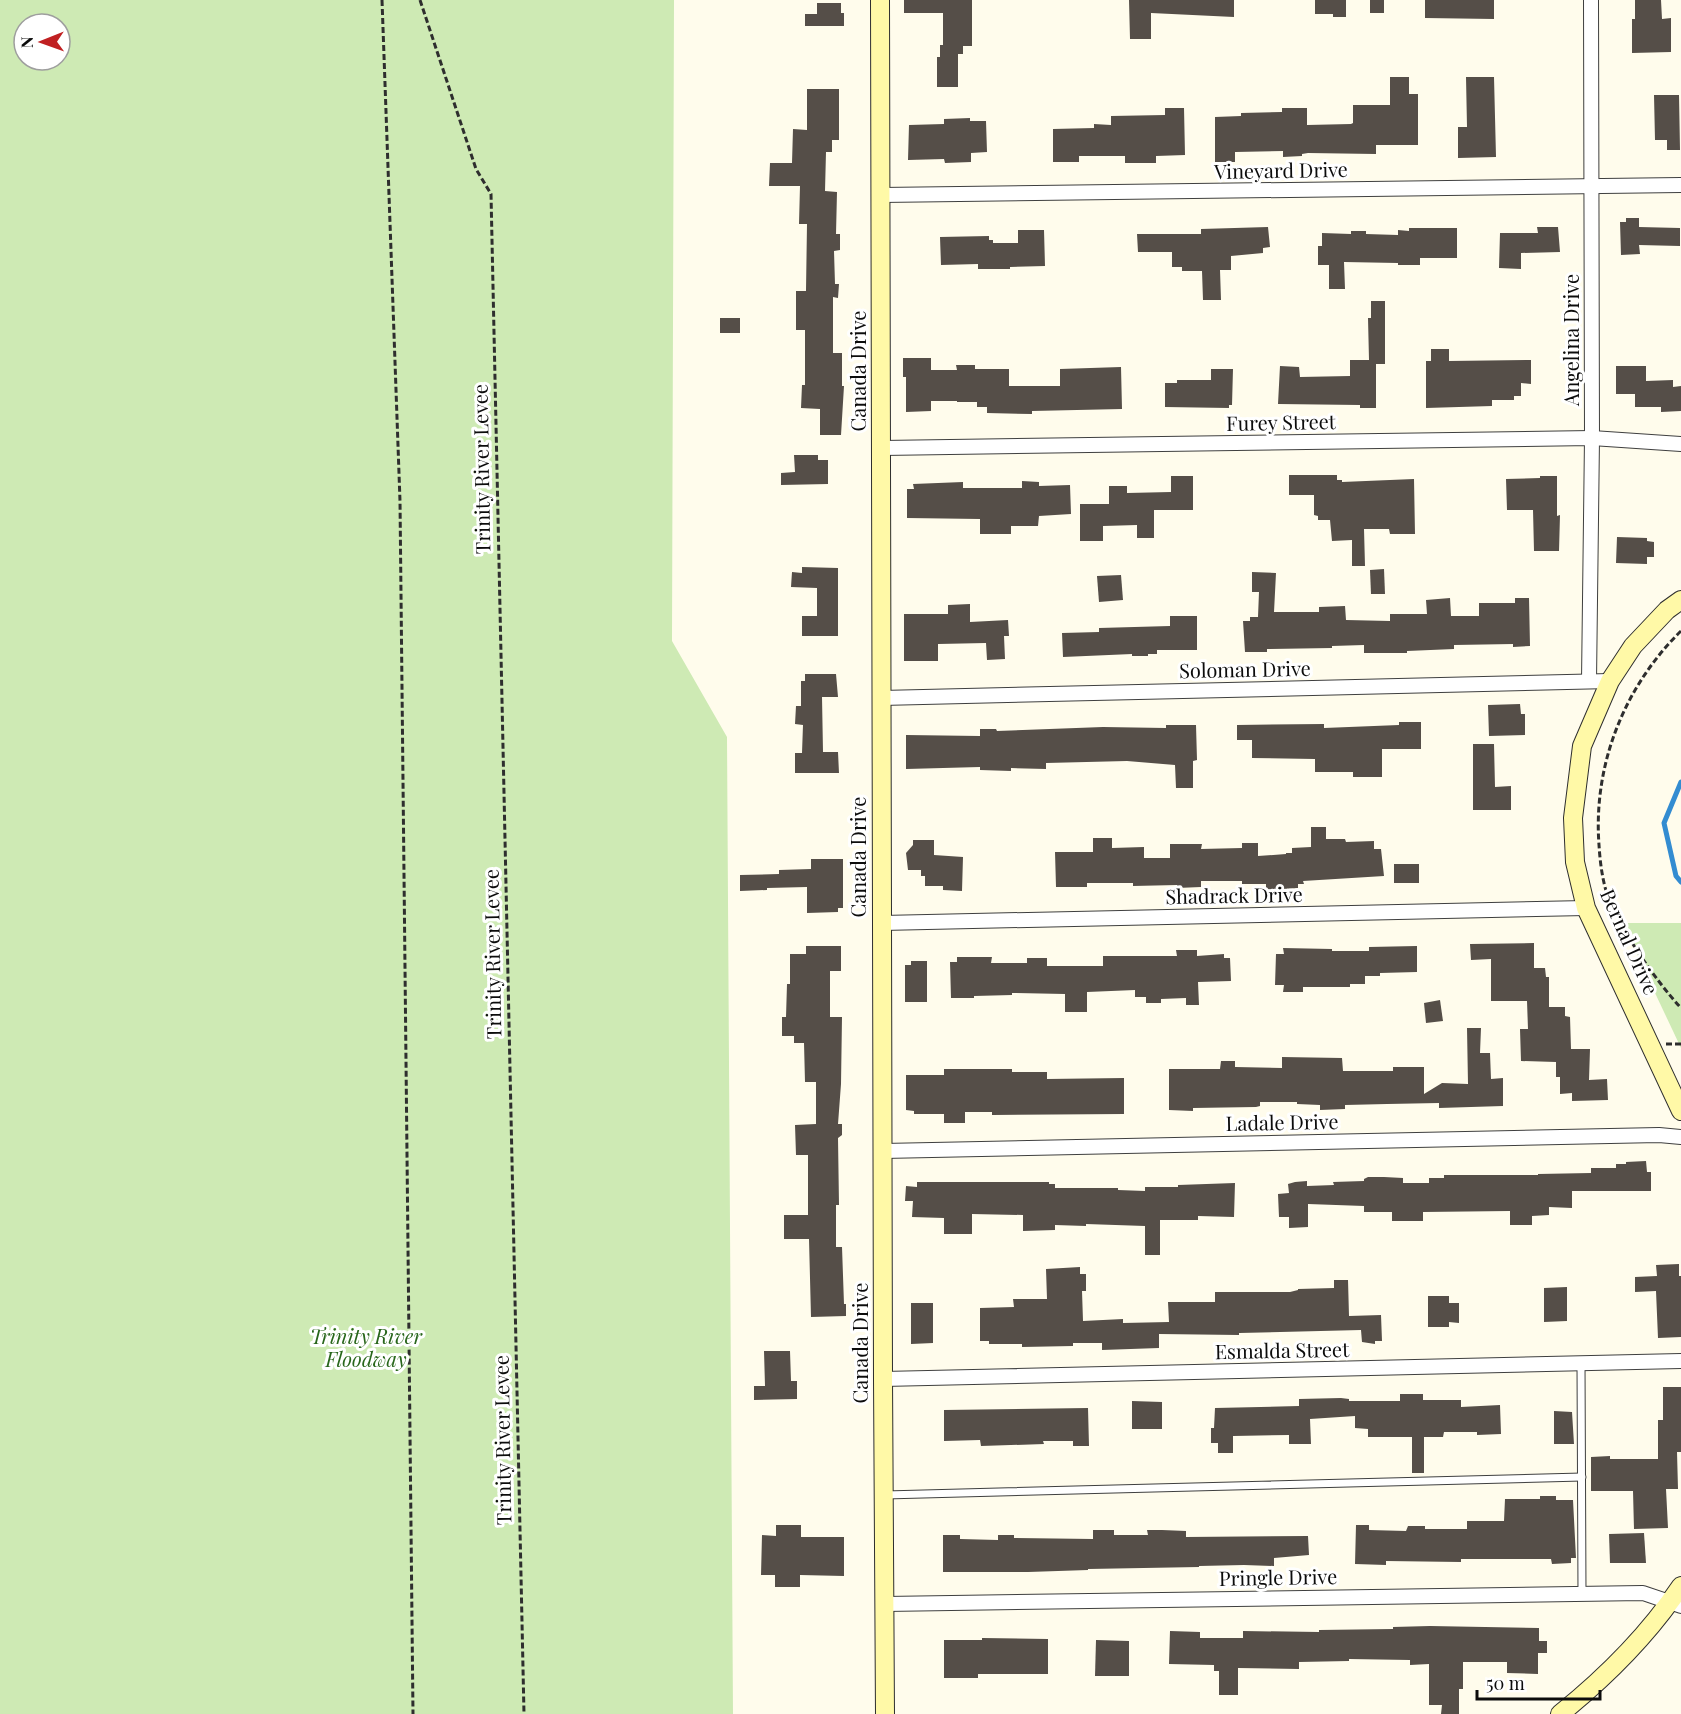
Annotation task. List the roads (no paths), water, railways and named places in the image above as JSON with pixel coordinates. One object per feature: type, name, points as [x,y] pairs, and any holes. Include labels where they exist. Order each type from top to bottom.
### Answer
[{"type":"street","name":"Canada Drive","points":[[880,0],[885,1714]]},
{"type":"street","name":"Angelina Drive","points":[[1589,681],[1592,438],[1591,0]]},
{"type":"street","name":"Vineyard Drive","points":[[881,195],[1681,185]]},
{"type":"street","name":"Furey Street","points":[[882,448],[1592,438],[1681,444]]},
{"type":"street","name":"Bernal Drive","points":[[1681,600],[1667,610],[1633,646],[1610,681],[1582,746],[1573,818],[1575,862],[1586,908],[1681,1111]]},
{"type":"street","name":"Soloman Drive","points":[[881,698],[1610,681]]},
{"type":"street","name":"Shadrack Drive","points":[[882,923],[1586,908]]},
{"type":"street","name":"Ladale Drive","points":[[883,1151],[1647,1135],[1681,1137]]},
{"type":"street","name":"Esmalda Street","points":[[883,1379],[1681,1361]]},
{"type":"street","points":[[1560,1714],[1607,1673],[1676,1604],[1681,1586]]},
{"type":"street","name":"Pringle Drive","points":[[885,1604],[1643,1593],[1676,1604]]},
{"type":"lane","points":[[1581,1364],[1582,1593]]},
{"type":"lane","points":[[884,1495],[1582,1477]]},
{"type":"waterway","points":[[1681,782],[1664,823],[1676,876],[1681,882]]},
{"type":"park label","name":"Trinity River Floodway","points":[[366,1348]]}]
